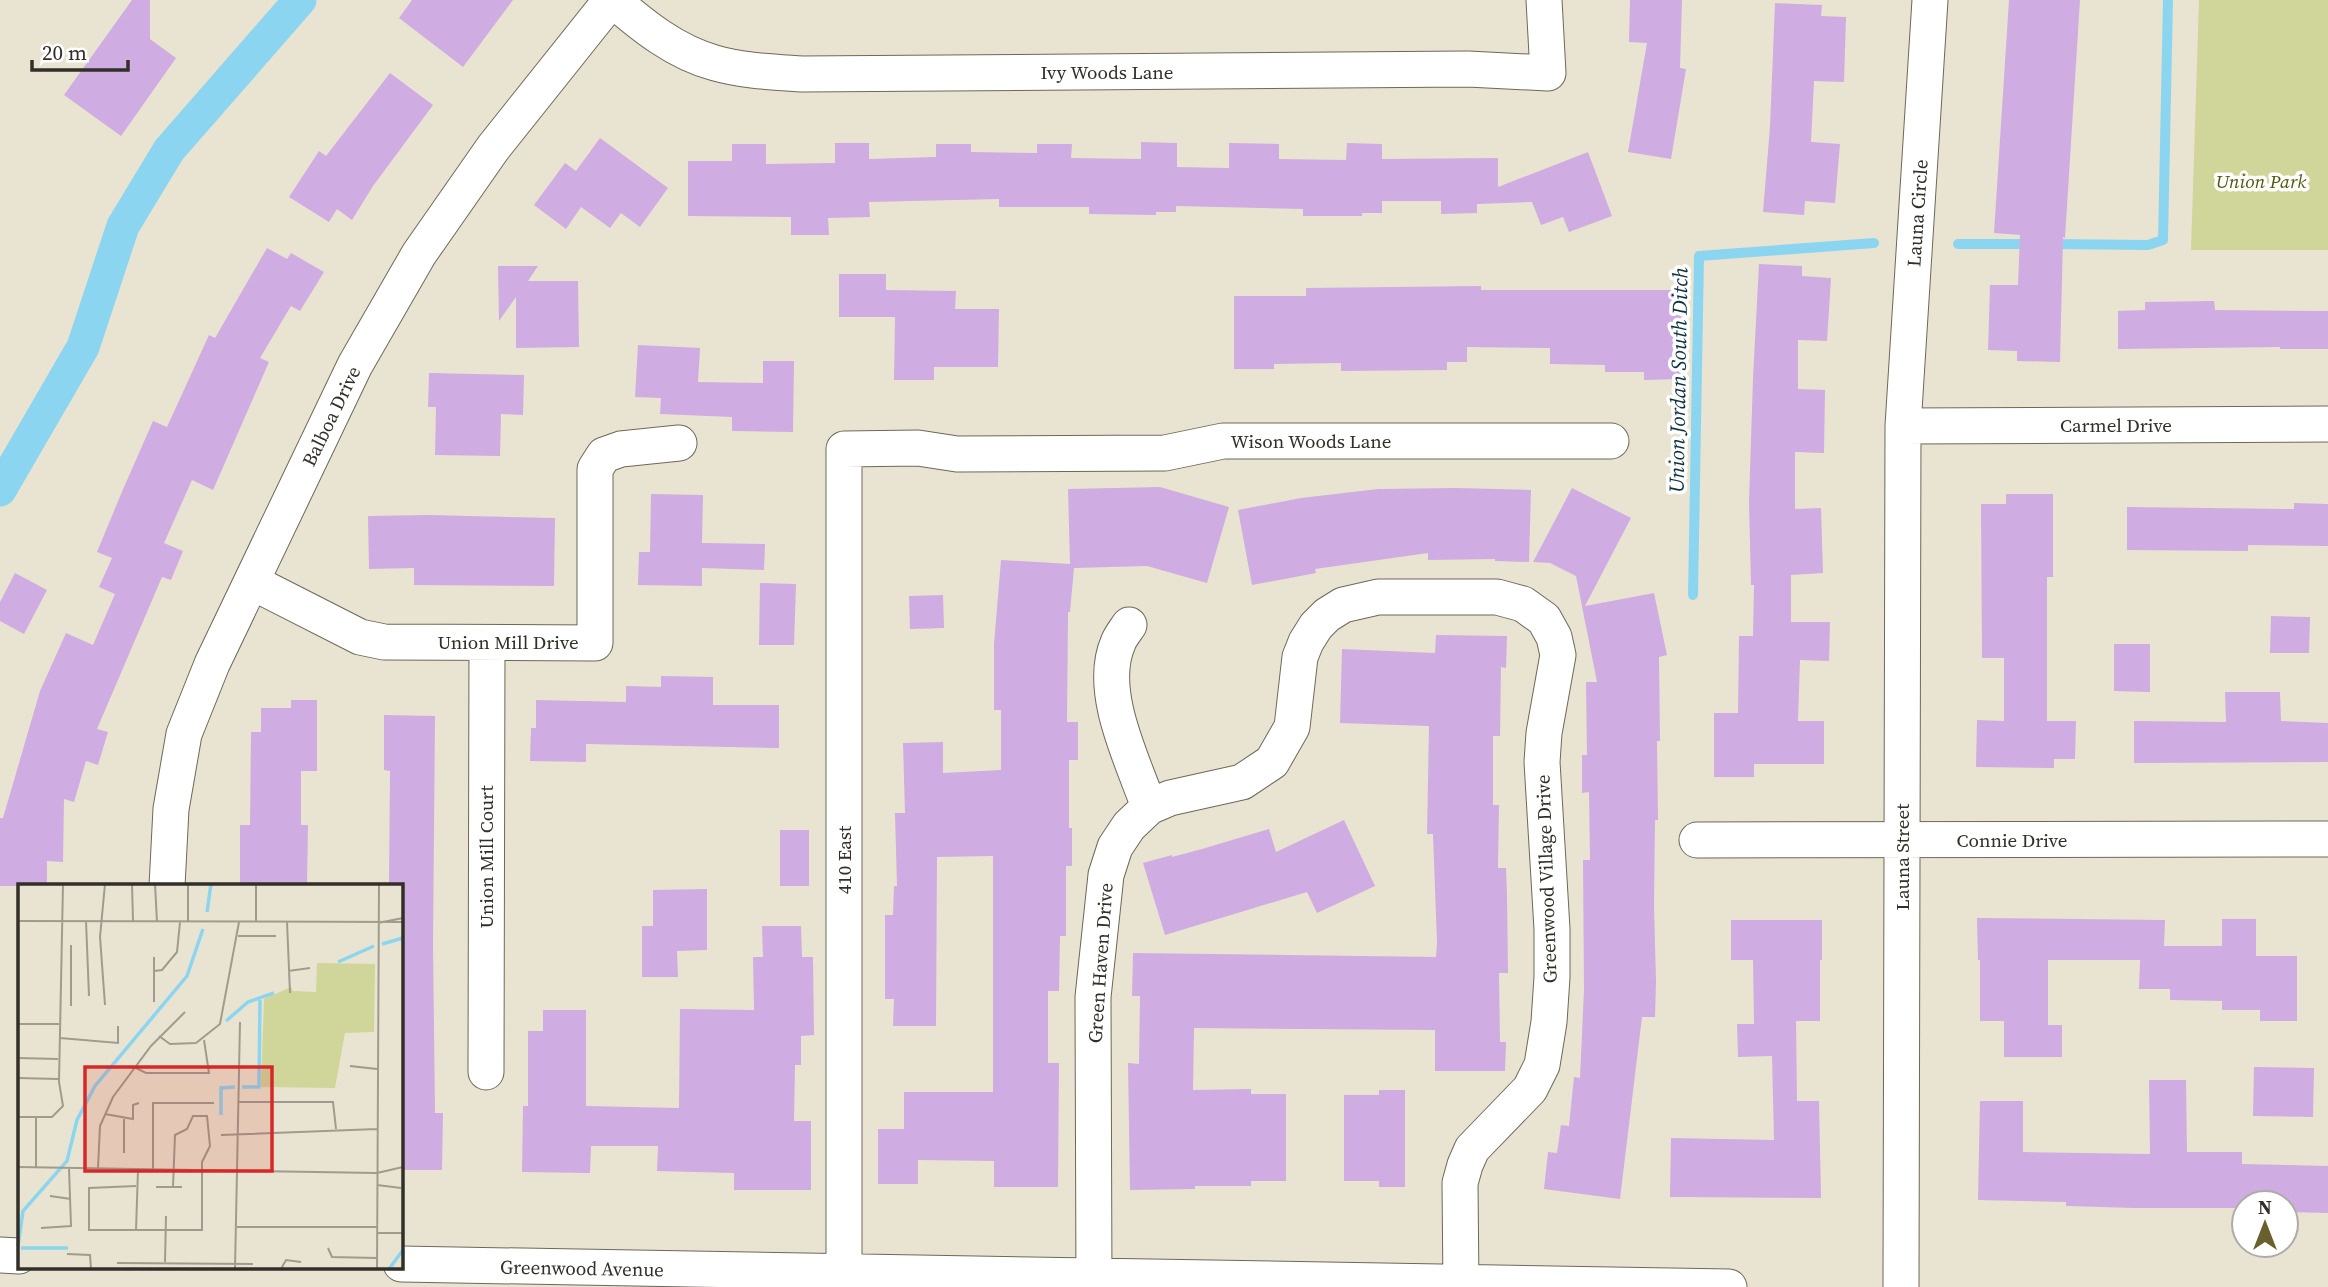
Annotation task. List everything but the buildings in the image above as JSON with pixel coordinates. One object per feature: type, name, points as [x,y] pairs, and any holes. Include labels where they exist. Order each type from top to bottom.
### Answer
[{"type":"street","name":"Ivy Woods Lane","points":[[612,0],[673,46],[714,63],[760,71],[802,74],[1454,69],[1548,73],[1544,0]]},
{"type":"street","name":"Balboa Drive","points":[[167,884],[171,809],[184,734],[212,664],[355,365],[419,254],[493,148],[612,0]]},
{"type":"street","name":"Launa Circle","points":[[1903,426],[1930,0]]},
{"type":"street","name":"Carmel Drive","points":[[1903,426],[2328,424]]},
{"type":"street","name":"Launa Street","points":[[1901,1287],[1903,426]]},
{"type":"street","name":"Wison Woods Lane","points":[[844,449],[918,448],[957,454],[1165,453],[1223,441],[1611,441]]},
{"type":"street","name":"Union Mill Drive","points":[[252,582],[360,637],[384,642],[595,643],[594,469],[604,455],[621,449],[679,443]]},
{"type":"street","name":"410 East","points":[[844,449],[844,1272]]},
{"type":"street","name":"Green Haven Drive","points":[[1093,1282],[1093,997],[1106,875],[1115,846],[1129,826],[1149,807],[1170,798],[1242,782],[1272,762],[1292,727],[1300,657],[1306,642],[1327,615],[1343,605],[1378,597],[1497,597],[1523,604],[1544,619]]},
{"type":"street","name":"Greenwood Village Drive","points":[[1461,1285],[1460,1183],[1465,1165],[1472,1149],[1530,1089],[1542,1065],[1549,1022],[1552,929],[1542,762],[1544,733],[1558,655],[1554,637],[1544,619]]},
{"type":"street","points":[[1129,625],[1117,644],[1112,670],[1112,692],[1116,712],[1149,807]]},
{"type":"street","name":"Union Mill Court","points":[[486,1072],[487,643]]},
{"type":"street","name":"Connie Drive","points":[[1697,840],[2328,839]]},
{"type":"street","points":[[0,1255],[18,1256]]},
{"type":"street","name":"Greenwood Avenue","points":[[402,1264],[660,1278],[844,1272],[1093,1282],[1729,1287]]},
{"type":"green space","name":"Union Park","points":[[2199,0],[2328,0],[2328,250],[2191,250]]},
{"type":"waterway","points":[[0,490],[83,347],[123,226],[169,150],[300,0]]},
{"type":"waterway","name":"Union Jordan South Ditch","points":[[2051,244],[2148,245],[2163,240],[2168,0]]},
{"type":"waterway","name":"Union Jordan South Ditch","points":[[1693,595],[1699,256],[1874,243]]},
{"type":"waterway","name":"Union Jordan South Ditch","points":[[1958,244],[2033,244]]}]
